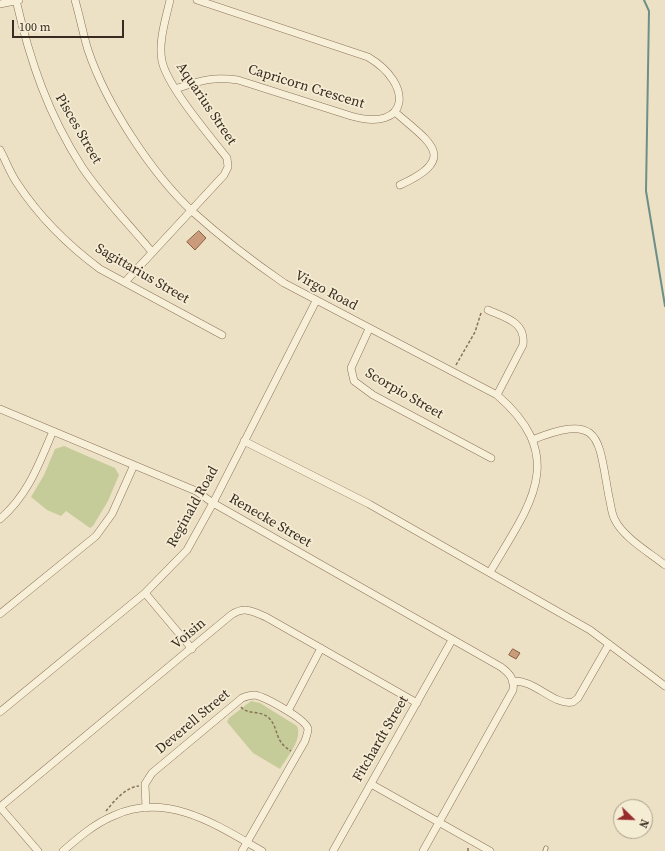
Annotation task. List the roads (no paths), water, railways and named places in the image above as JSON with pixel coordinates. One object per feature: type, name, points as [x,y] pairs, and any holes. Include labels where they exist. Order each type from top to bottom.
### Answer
[{"type":"street","points":[[0,4],[18,0]]},
{"type":"street","name":"Pisces Street","points":[[18,0],[30,56],[44,96],[56,123],[82,167],[104,196],[152,252]]},
{"type":"street","name":"Virgo Road","points":[[75,0],[88,50],[118,116],[163,179],[192,211],[257,265],[316,301],[497,394],[517,414],[532,440],[538,468],[532,498],[490,572]]},
{"type":"street","name":"Aquarius Street","points":[[170,0],[161,53],[162,62],[175,89],[228,163],[224,175],[192,211]]},
{"type":"street","points":[[196,0],[368,57],[382,66],[398,88],[400,100],[395,112],[431,144],[435,153],[433,161],[428,168],[400,185]]},
{"type":"street","name":"Capricorn Crescent","points":[[175,89],[205,79],[224,78],[238,80],[361,119],[377,119],[395,112]]},
{"type":"street","name":"Sagittarius Street","points":[[0,150],[16,182],[37,210],[88,260],[125,282],[222,334]]},
{"type":"street","points":[[125,282],[192,211]]},
{"type":"street","name":"Reginald Road","points":[[0,712],[145,593],[177,562],[187,550],[213,503],[316,301]]},
{"type":"street","points":[[488,310],[508,319],[520,327],[524,337],[522,345],[497,394]]},
{"type":"street","name":"Scorpio Street","points":[[369,329],[351,368],[354,381],[373,395],[491,458]]},
{"type":"street","name":"Renecke Street","points":[[0,409],[196,491],[213,503],[501,667],[511,677],[512,681]]},
{"type":"street","points":[[532,440],[556,430],[567,428],[581,428],[594,436],[601,448],[614,519],[621,530],[665,565]]},
{"type":"street","points":[[0,519],[21,498],[32,480],[53,431]]},
{"type":"street","points":[[244,441],[369,504],[590,630],[665,686]]},
{"type":"street","points":[[0,614],[96,536],[112,514],[134,465]]},
{"type":"street","points":[[145,593],[192,649]]},
{"type":"street","name":"Voisin","points":[[0,807],[192,649],[231,615],[242,609],[248,609],[321,648],[417,703]]},
{"type":"street","name":"Fitchardt Street","points":[[333,851],[452,640]]},
{"type":"street","points":[[423,851],[513,690],[512,681],[524,681],[560,701],[573,702],[578,698],[609,644]]},
{"type":"street","points":[[288,711],[321,648]]},
{"type":"street","name":"Deverell Street","points":[[146,808],[144,790],[146,779],[237,702],[248,695],[254,695],[288,711],[303,721],[308,729],[297,754],[242,851]]},
{"type":"street","points":[[371,784],[490,851]]},
{"type":"street","points":[[0,807],[38,851]]},
{"type":"street","points":[[63,851],[98,824],[113,816],[123,812],[146,808],[177,810],[192,814],[262,851]]},
{"type":"waterway","points":[[644,0],[649,11],[646,191],[665,306]]}]
